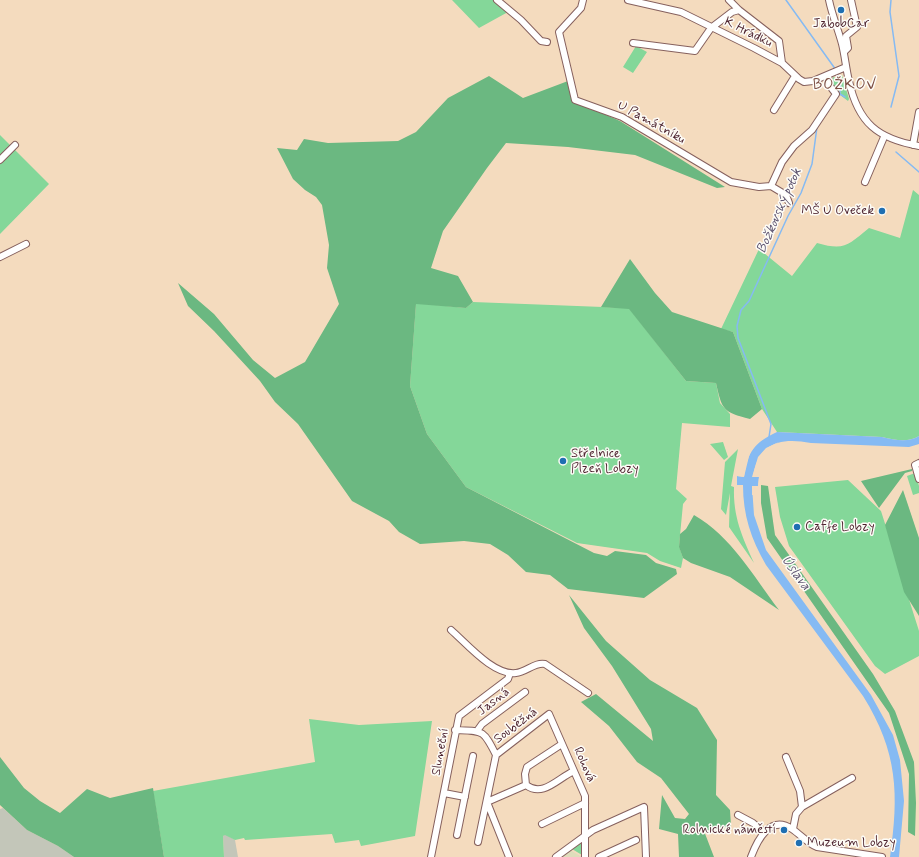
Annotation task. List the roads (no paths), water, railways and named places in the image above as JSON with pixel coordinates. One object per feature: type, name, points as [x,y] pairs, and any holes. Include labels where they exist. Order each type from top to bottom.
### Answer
[{"type":"street","points":[[497,0],[521,20],[541,41],[547,42]]},
{"type":"street","name":"U Památníku","points":[[583,0],[581,8],[559,32],[575,100],[622,117],[731,182],[759,187],[771,186]]},
{"type":"street","points":[[628,0],[671,8],[711,28],[695,51],[633,43]]},
{"type":"street","points":[[729,0],[739,10],[779,41],[782,64]]},
{"type":"street","points":[[829,0],[844,52],[851,91],[856,104],[869,124],[884,137],[916,146],[919,112]]},
{"type":"street","points":[[844,52],[848,48],[846,36],[857,27],[851,0]]},
{"type":"street","name":"K Hrádku","points":[[739,10],[732,12],[711,28],[754,48],[782,64],[795,76]]},
{"type":"street","points":[[774,110],[795,76],[809,82],[846,67]]},
{"type":"street","points":[[789,203],[786,195],[771,186],[782,162],[794,146],[812,130],[836,94],[829,85],[830,74]]},
{"type":"street","points":[[865,182],[884,137]]},
{"type":"street","points":[[0,160],[15,145]]},
{"type":"street","points":[[0,257],[26,244]]},
{"type":"street","points":[[919,463],[914,465],[919,479]]},
{"type":"street","points":[[451,630],[492,666],[510,673],[522,672],[540,663],[545,664],[588,693]]},
{"type":"street","name":"Sluneční","points":[[431,857],[459,716],[508,679],[510,673]]},
{"type":"street","name":"Jasná","points":[[477,731],[482,724],[525,692]]},
{"type":"street","name":"Rohová","points":[[542,824],[585,803],[585,796],[550,714]]},
{"type":"street","name":"Souběžná","points":[[478,842],[496,755],[550,714]]},
{"type":"street","points":[[455,730],[477,731],[487,736],[496,755]]},
{"type":"street","points":[[526,785],[525,774],[527,767],[562,744]]},
{"type":"street","points":[[457,835],[473,756]]},
{"type":"street","points":[[786,757],[800,791],[802,807]]},
{"type":"street","points":[[509,857],[487,802],[526,785],[538,790],[543,790],[563,776],[574,771]]},
{"type":"street","points":[[793,829],[796,814],[802,807],[852,778]]},
{"type":"street","points":[[444,793],[465,797]]},
{"type":"street","points":[[585,803],[585,857]]},
{"type":"street","points":[[556,857],[585,835],[604,824],[644,807],[646,857]]},
{"type":"street","points":[[738,815],[753,822],[764,832]]},
{"type":"street","points":[[751,857],[758,840],[764,832],[783,825],[793,829],[808,842],[817,847],[882,857]]},
{"type":"street","points":[[599,857],[636,840]]},
{"type":"water","points":[[777,432],[882,437],[901,440],[910,440],[919,436],[919,444],[909,447],[811,443],[800,441],[780,442],[772,445],[760,456],[753,477],[759,477],[758,486],[752,486],[754,515],[766,550],[871,695],[893,735],[900,760],[904,801],[899,857],[890,857],[895,793],[893,774],[889,755],[875,716],[863,696],[766,565],[756,546],[746,517],[743,485],[737,485],[737,476],[744,477],[750,454],[753,449],[763,440]]},
{"type":"waterway","name":"Božkovský potok","points":[[786,0],[836,70]]},
{"type":"waterway","points":[[891,0],[890,12],[899,76],[891,107]]},
{"type":"waterway","name":"Božkovský potok","points":[[837,74],[841,86],[837,98]]},
{"type":"waterway","name":"Božkovský potok","points":[[840,94],[845,97]]},
{"type":"waterway","name":"Božkovský potok","points":[[769,437],[771,424],[738,338],[737,326],[741,310],[749,301],[788,216],[801,193],[812,164],[817,127]]},
{"type":"waterway","points":[[896,152],[919,172]]},
{"type":"place","name":"JabobCar","points":[[841,10]]},
{"type":"place","name":"MŠ U Oveček","points":[[882,211]]},
{"type":"place","name":"Střelnice Plzeň Lobzy","points":[[563,461]]},
{"type":"place","name":"Caffe Lobzy","points":[[797,527]]},
{"type":"place","name":"Rolnické náměstí","points":[[784,830]]},
{"type":"place","name":"Muzeum Lobzy","points":[[799,843]]},
{"type":"district","name":"BOŽKOV","points":[[845,86]]},
{"type":"water label","name":"Úslava","points":[[795,573]]}]
